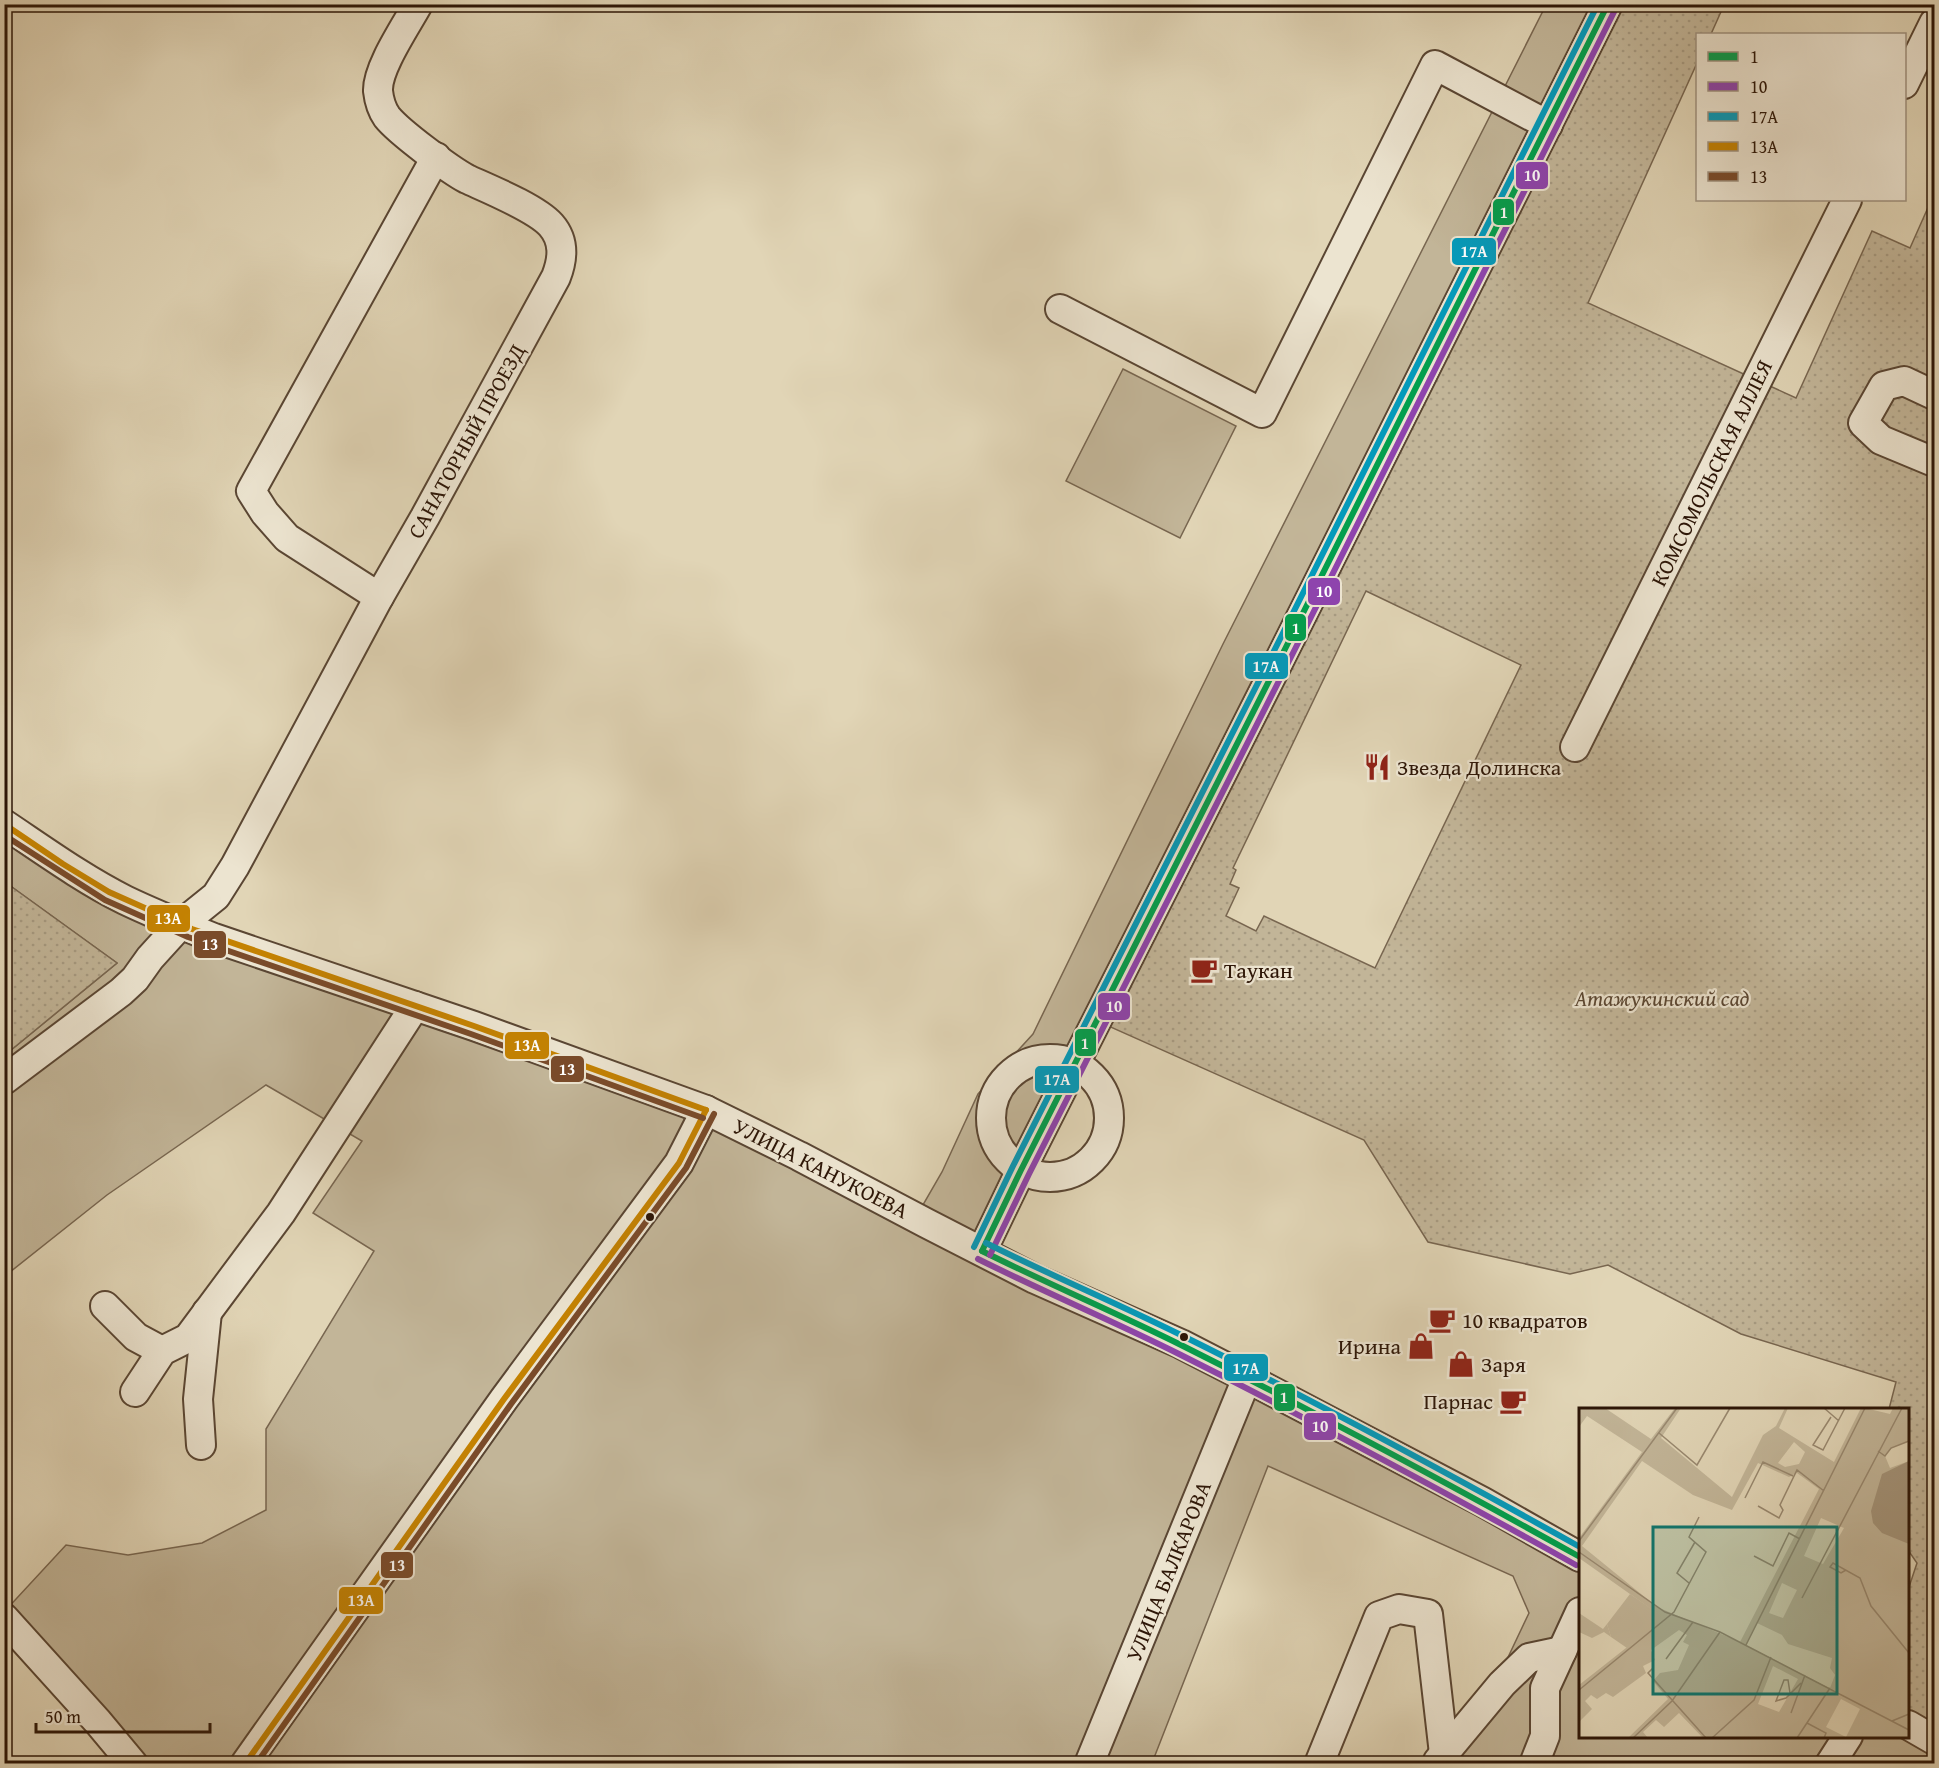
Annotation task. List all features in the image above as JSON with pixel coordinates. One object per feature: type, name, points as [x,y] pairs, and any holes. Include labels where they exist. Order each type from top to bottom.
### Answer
[{"type":"street","name":"САНАТОРНЫЙ ПРОЕЗД","points":[[4,1080],[121,992],[135,979],[180,924],[216,896],[235,866],[379,597],[556,277],[561,263],[561,242],[551,225],[521,205],[464,177],[387,116],[380,104],[378,90],[380,75],[418,4]]},
{"type":"street","points":[[982,1251],[1608,4]]},
{"type":"street","points":[[1906,82],[1935,23]]},
{"type":"street","points":[[1060,309],[1262,413],[1436,65],[1548,125]]},
{"type":"street","points":[[379,597],[287,538],[265,513],[252,491],[436,157]]},
{"type":"street","name":"КОМСОМОЛЬСКАЯ АЛЛЕЯ","points":[[1575,747],[1847,201]]},
{"type":"street","points":[[1935,395],[1904,381],[1884,386],[1863,423],[1881,440],[1935,462]]},
{"type":"street","name":"УЛИЦА КАНУКОЕВА","points":[[4,824],[115,894],[214,938],[624,1079],[706,1110],[1035,1279],[1181,1344],[1483,1502],[1579,1556]]},
{"type":"street","points":[[135,1392],[162,1351],[188,1338],[281,1213],[415,1006]]},
{"type":"street","points":[[1053,1059],[1075,1064],[1092,1076],[1104,1094],[1109,1114],[1107,1135],[1098,1154],[1082,1168],[1063,1176],[1041,1176],[1021,1170],[1004,1155],[994,1135],[991,1113],[998,1091],[1011,1073],[1031,1062],[1053,1059]]},
{"type":"street","points":[[245,1764],[504,1399],[679,1163],[706,1110]]},
{"type":"street","points":[[105,1306],[136,1337],[162,1351]]},
{"type":"street","points":[[201,1445],[198,1399],[207,1312]]},
{"type":"street","name":"УЛИЦА БАЛКАРОВА","points":[[1089,1764],[1247,1378]]},
{"type":"street","points":[[1319,1764],[1379,1616],[1399,1609],[1428,1614],[1440,1759]]},
{"type":"street","points":[[1534,1764],[1545,1736],[1545,1688],[1579,1616]]},
{"type":"street","points":[[4,1618],[133,1764]]},
{"type":"street","points":[[1440,1759],[1502,1684],[1529,1658],[1562,1651]]},
{"type":"street","points":[[1909,1726],[1935,1740]]},
{"type":"street","points":[[1830,1764],[1847,1738]]},
{"type":"green space","points":[[1546,5],[1608,5],[982,1251],[1579,1556],[1579,1738],[1909,1738],[1909,1736],[1934,1740],[1934,1763],[1458,1763],[1529,1613],[1513,1576],[1268,1466],[1152,1763],[114,1763],[4,1612],[66,1545],[128,1555],[202,1543],[266,1510],[266,1429],[374,1251],[313,1213],[362,1141],[266,1085],[107,1195],[5,1276],[5,1055],[117,963],[5,882],[5,824],[80,874],[474,1026],[916,1217],[942,1172],[978,1094],[1033,1034],[1223,644]]},
{"type":"green space","name":"Атажукинский сад","points":[[1608,5],[1724,5],[1711,33],[1696,33],[1696,65],[1588,303],[1796,398],[1872,231],[1910,248],[1934,194],[1934,1740],[1909,1726],[1909,1587],[1917,1563],[1909,1551],[1909,1408],[1889,1408],[1896,1382],[1741,1334],[1608,1265],[1570,1274],[1428,1242],[1364,1140],[1097,1021]],"holes":[[[1366,591],[1521,665],[1375,968],[1264,916],[1256,931],[1226,916],[1239,888],[1230,884],[1236,870],[1233,868]]]},
{"type":"green space","points":[[1123,369],[1236,426],[1180,538],[1066,481]]},
{"type":"green space","points":[[5,882],[117,963],[5,1055]]},
{"type":"transit line","name":"17А","points":[[974,1247],[1598,4]]},
{"type":"transit line","name":"1","points":[[982,1251],[1608,4]]},
{"type":"transit line","name":"10","points":[[990,1255],[1616,8]]},
{"type":"transit line","name":"13А","points":[[4,824],[109,892],[192,929],[474,1026],[706,1110]]},
{"type":"transit line","name":"13","points":[[4,835],[105,900],[188,937],[471,1034],[703,1118]]},
{"type":"transit line","name":"13А","points":[[245,1764],[504,1399],[679,1163],[706,1110]]},
{"type":"transit line","name":"13","points":[[256,1764],[511,1404],[686,1168],[714,1114]]},
{"type":"transit line","name":"17А","points":[[986,1243],[1237,1363],[1385,1440],[1579,1546]]},
{"type":"transit line","name":"1","points":[[982,1251],[1233,1371],[1383,1449],[1579,1556]]},
{"type":"transit line","name":"10","points":[[978,1259],[1229,1379],[1379,1457],[1576,1565]]},
{"type":"place","name":"Звезда Долинска","points":[[1377,767]]},
{"type":"place","name":"Таукан","points":[[1204,970]]},
{"type":"place","name":"10 квадратов","points":[[1442,1320]]},
{"type":"place","name":"Ирина","points":[[1421,1346]]},
{"type":"place","name":"Заря","points":[[1461,1364]]},
{"type":"place","name":"Парнас","points":[[1513,1401]]}]
